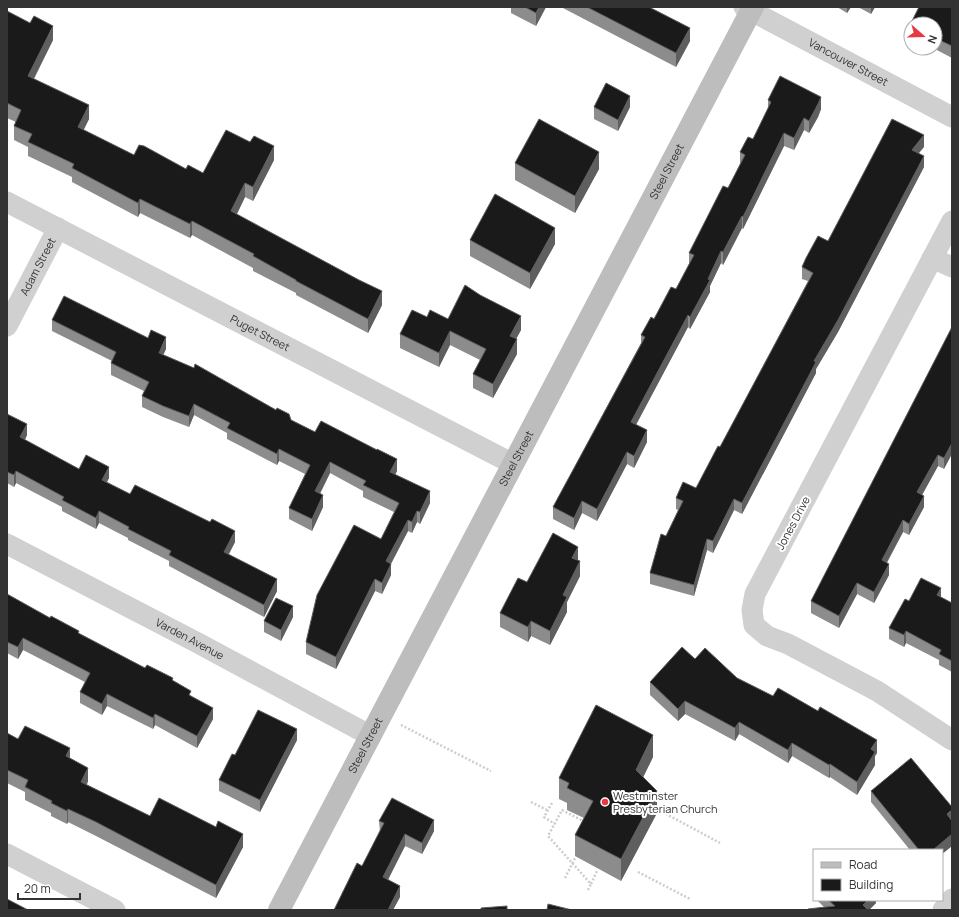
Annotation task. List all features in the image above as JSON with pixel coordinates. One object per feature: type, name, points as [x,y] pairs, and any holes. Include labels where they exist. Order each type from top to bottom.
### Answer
[{"type":"street","name":"Vancouver Street","points":[[750,8],[952,117]]},
{"type":"street","name":"Steel Street","points":[[279,910],[750,8]]},
{"type":"street","name":"Puget Street","points":[[7,202],[513,464]]},
{"type":"street","name":"Jones Drive","points":[[952,221],[755,594],[752,610],[754,625],[767,636],[788,644],[877,691],[952,740]]},
{"type":"street","name":"Adam Street","points":[[7,326],[58,228]]},
{"type":"street","points":[[932,258],[952,267]]},
{"type":"street","name":"Varden Avenue","points":[[7,544],[196,642],[371,736]]},
{"type":"street","points":[[7,854],[115,910]]},
{"type":"street","points":[[942,910],[952,899]]},
{"type":"path","points":[[401,725],[490,771]]},
{"type":"path","points":[[531,802],[548,810]]},
{"type":"path","points":[[552,803],[544,817],[555,824]]},
{"type":"path","points":[[651,805],[720,843]]},
{"type":"path","points":[[590,825],[562,810],[548,836],[591,884]]},
{"type":"path","points":[[565,878],[575,858]]},
{"type":"path","points":[[588,890],[597,871]]},
{"type":"path","points":[[638,872],[690,899]]},
{"type":"building","points":[[525,7],[539,7],[536,13]]},
{"type":"building","points":[[587,7],[649,7],[690,28],[676,53]]},
{"type":"building","points":[[919,7],[952,7],[952,46],[943,42],[943,16],[914,16]]},
{"type":"building","points":[[7,11],[30,23],[34,16],[53,26],[28,76],[89,105],[78,127],[134,155],[139,145],[144,146],[186,169],[188,165],[203,173],[226,130],[250,142],[254,136],[274,146],[253,187],[245,183],[231,211],[382,291],[368,319],[296,281],[253,256],[254,254],[192,221],[190,224],[140,199],[138,203],[72,168],[74,164],[28,142],[32,134],[14,126],[21,110],[7,103]]},
{"type":"building","points":[[780,76],[821,97],[818,104],[809,121],[804,118],[794,138],[784,133],[743,217],[742,216],[723,252],[721,251],[708,279],[710,280],[690,317],[688,315],[631,422],[647,430],[634,456],[627,452],[597,509],[582,501],[574,518],[553,507],[645,337],[641,335],[651,317],[654,319],[671,287],[676,289],[694,255],[689,253],[723,186],[728,188],[745,155],[740,152],[748,137],[753,139],[771,102],[768,100]]},
{"type":"building","points":[[606,83],[630,96],[618,120],[594,107]]},
{"type":"building","points":[[539,119],[599,152],[575,196],[515,163]]},
{"type":"building","points":[[892,119],[924,135],[912,150],[924,156],[838,320],[814,361],[816,362],[742,503],[734,499],[713,541],[707,539],[694,585],[650,573],[661,534],[666,536],[683,501],[676,498],[683,482],[696,488],[718,446],[720,447],[813,273],[802,267],[806,258],[818,236],[828,241]]},
{"type":"building","points":[[495,194],[555,228],[530,273],[470,240]]},
{"type":"building","points":[[465,285],[480,295],[521,316],[510,336],[517,339],[493,384],[473,374],[486,349],[450,331],[439,353],[400,334],[412,310],[427,317],[430,310],[448,319]]},
{"type":"building","points":[[64,296],[148,338],[151,330],[166,337],[159,353],[194,368],[195,364],[276,410],[277,408],[289,414],[291,420],[315,432],[321,421],[397,459],[390,472],[430,491],[420,512],[417,511],[412,522],[408,520],[386,561],[391,564],[382,583],[375,579],[336,657],[306,642],[317,595],[354,525],[381,539],[399,503],[363,485],[366,481],[330,462],[315,491],[323,495],[312,519],[289,508],[310,465],[279,449],[277,454],[227,428],[230,423],[194,404],[189,416],[142,396],[149,382],[111,363],[116,352],[52,320]]},
{"type":"building","points":[[952,327],[952,443],[944,458],[938,455],[917,492],[924,496],[909,524],[903,520],[882,560],[889,564],[874,592],[857,583],[839,616],[811,601]]},
{"type":"building","points":[[7,414],[27,424],[20,437],[79,469],[86,455],[109,467],[102,480],[130,494],[135,485],[210,522],[212,519],[235,531],[224,552],[277,579],[264,605],[169,555],[171,551],[128,529],[129,527],[99,511],[96,518],[62,500],[64,497],[16,471],[14,475],[7,472]]},
{"type":"building","points":[[553,533],[578,547],[572,558],[580,561],[563,595],[567,597],[550,631],[531,621],[528,627],[500,613],[518,578],[527,582]]},
{"type":"building","points":[[921,578],[941,588],[937,595],[952,603],[952,661],[939,654],[941,650],[906,631],[904,635],[889,628],[905,599],[909,601]]},
{"type":"building","points":[[7,594],[50,618],[51,616],[79,631],[78,633],[145,668],[147,665],[173,678],[172,680],[191,691],[189,695],[213,708],[197,736],[155,714],[153,718],[107,694],[102,704],[80,692],[90,673],[23,638],[18,647],[7,642]]},
{"type":"building","points":[[276,598],[293,606],[281,630],[264,621]]},
{"type":"building","points":[[682,647],[695,659],[705,648],[737,678],[773,696],[778,688],[818,711],[820,707],[877,740],[871,749],[875,752],[857,782],[830,764],[829,765],[792,743],[788,750],[739,722],[735,728],[685,701],[678,709],[650,682]]},
{"type":"building","name":"Westminster Presbyterian Church","points":[[596,705],[653,735],[636,770],[657,791],[621,859],[575,835],[593,801],[567,788],[569,783],[559,778]]},
{"type":"building","points":[[258,710],[297,729],[260,800],[219,780],[232,754],[235,755]]},
{"type":"building","points":[[25,726],[70,748],[66,756],[88,768],[81,782],[150,816],[159,798],[216,827],[218,821],[243,834],[216,885],[96,822],[51,803],[52,801],[25,787],[28,780],[7,770],[7,733],[18,739]]},
{"type":"building","points":[[911,758],[952,807],[952,810],[947,814],[952,821],[952,834],[934,849],[918,849],[871,791]]},
{"type":"building","points":[[392,798],[434,820],[422,843],[405,834],[383,877],[400,886],[388,910],[334,910],[357,863],[362,866],[384,823],[379,821]]},
{"type":"building","points":[[7,899],[28,910],[7,910]]},
{"type":"building","points":[[829,901],[867,901],[863,905],[868,910],[808,910],[835,906]]},
{"type":"building","points":[[548,904],[572,910],[547,910]]},
{"type":"building","points":[[507,906],[507,910],[481,910],[481,908]]},
{"type":"place","name":"Westminster Presbyterian Church","points":[[605,802]]}]
